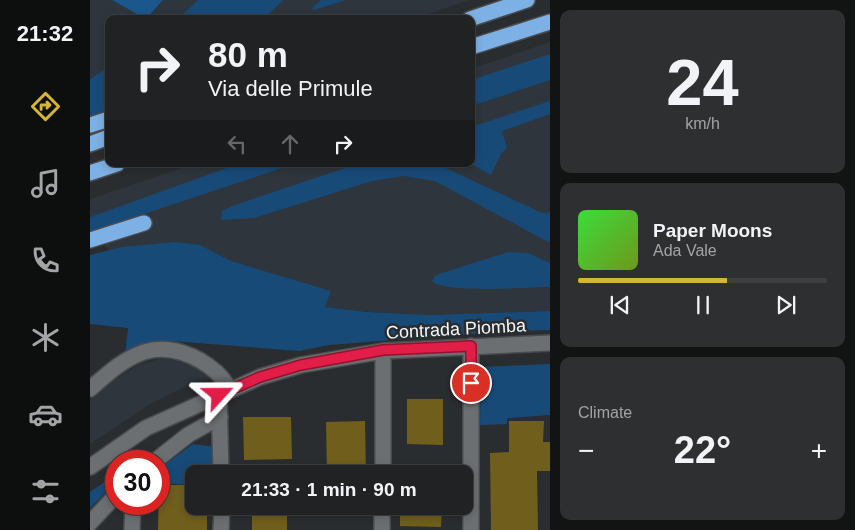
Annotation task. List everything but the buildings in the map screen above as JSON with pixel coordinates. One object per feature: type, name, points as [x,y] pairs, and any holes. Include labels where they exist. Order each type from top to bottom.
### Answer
[{"type":"highway","points":[[475,17],[526,0]]},
{"type":"highway","points":[[475,47],[550,22]]},
{"type":"highway","points":[[90,125],[105,120]]},
{"type":"highway","points":[[90,144],[105,138]]},
{"type":"highway","points":[[90,173],[108,167]]},
{"type":"highway","points":[[90,240],[144,222]]},
{"type":"street","name":"Contrada Piomba","points":[[90,468],[146,428],[260,377],[301,365],[383,350],[550,343]]},
{"type":"street","points":[[471,346],[471,530]]},
{"type":"street","points":[[383,350],[383,465]]},
{"type":"street","points":[[90,389],[127,360],[145,352],[178,351],[198,359],[217,372],[225,392],[220,417],[222,465]]},
{"type":"street","points":[[169,450],[188,435],[220,417]]},
{"type":"street","points":[[90,522],[105,506]]},
{"type":"street","points":[[132,530],[133,515]]},
{"type":"street","points":[[221,530],[222,515]]},
{"type":"street","points":[[382,515],[382,530]]},
{"type":"shaded area","points":[[90,0],[112,0],[139,15],[105,15],[105,120],[90,125]]},
{"type":"shaded area","points":[[112,0],[163,0],[150,15],[139,15]]},
{"type":"shaded area","points":[[163,0],[469,0],[425,15],[150,15]]},
{"type":"shaded area","points":[[198,0],[283,0],[268,15],[182,15]]},
{"type":"shaded area","points":[[321,0],[346,0],[314,10],[312,8]]},
{"type":"shaded area","points":[[550,42],[550,311],[430,315],[367,312],[133,283],[90,226],[90,199],[185,167],[475,167],[475,68]]},
{"type":"shaded area","points":[[550,54],[550,80],[475,105],[475,79]]},
{"type":"shaded area","points":[[105,70],[105,115],[90,120],[90,79]]},
{"type":"shaded area","points":[[550,101],[550,114],[502,131],[507,147],[501,154],[491,175],[475,166],[475,126]]},
{"type":"shaded area","points":[[230,167],[285,167],[90,232],[90,217]]},
{"type":"shaded area","points":[[348,167],[443,167],[542,213],[550,212],[550,243],[435,181],[403,176],[372,181],[254,218],[221,220],[222,211]]},
{"type":"shaded area","points":[[175,242],[200,245],[231,261],[331,291],[325,307],[367,312],[430,315],[550,311],[550,330],[511,331],[329,345],[299,351],[172,341],[146,345],[125,355],[128,328],[90,324],[90,255],[122,247]]},
{"type":"shaded area","points":[[508,252],[528,253],[550,263],[550,287],[469,289],[439,285],[432,281],[439,274]]},
{"type":"shaded area","points":[[163,358],[194,365],[210,379],[187,386],[150,404],[90,444],[90,399],[106,385],[138,365]]},
{"type":"shaded area","points":[[550,364],[550,415],[507,418],[507,424],[480,425],[481,367]]},
{"type":"shaded area","points":[[193,444],[216,447],[215,465],[185,465],[185,484],[170,484],[170,461]]},
{"type":"shaded area","points":[[105,482],[105,493],[90,508],[90,492]]},
{"type":"route","points":[[219,395],[260,377],[301,365],[383,350],[471,346],[471,383]]}]
